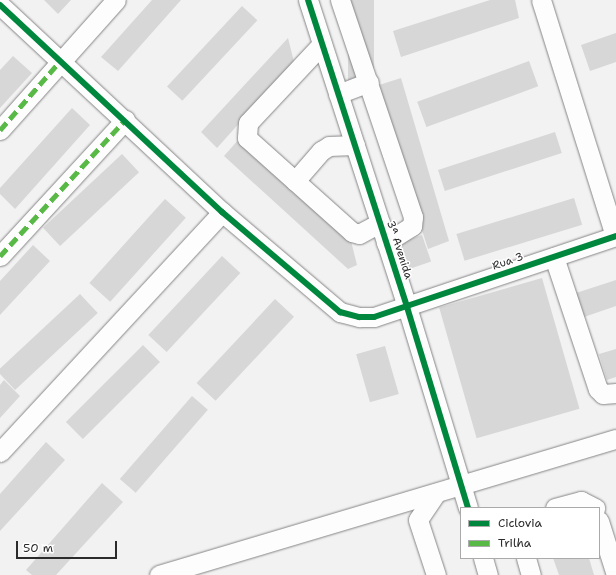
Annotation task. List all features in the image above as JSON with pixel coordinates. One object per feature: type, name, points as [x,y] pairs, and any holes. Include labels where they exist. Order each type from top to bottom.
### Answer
[{"type":"street","points":[[0,130],[116,0]]},
{"type":"street","name":"3ª Avenida","points":[[308,0],[407,307],[468,507]]},
{"type":"street","points":[[340,0],[369,82],[413,217],[412,226],[386,242]]},
{"type":"street","points":[[541,0],[616,236]]},
{"type":"street","name":"Rua 3","points":[[0,5],[61,60],[222,212],[340,312],[359,317],[374,317],[616,236]]},
{"type":"street","points":[[322,44],[248,124],[246,130],[247,138],[352,232],[359,234],[380,223]]},
{"type":"street","points":[[338,94],[369,82]]},
{"type":"street","points":[[0,256],[125,120]]},
{"type":"street","points":[[295,181],[321,151],[328,146],[355,145]]},
{"type":"street","points":[[0,452],[222,212]]},
{"type":"street","points":[[554,257],[598,389],[602,394],[616,393]]},
{"type":"street","points":[[159,575],[616,439]]},
{"type":"street","points":[[436,493],[418,520],[436,575]]},
{"type":"street","points":[[559,507],[581,501],[593,507]]},
{"type":"street","points":[[600,524],[616,575]]},
{"type":"street","points":[[483,559],[488,575]]},
{"type":"street","points":[[526,559],[532,575]]},
{"type":"building","points":[[44,0],[71,0],[58,14]]},
{"type":"building","points":[[152,0],[181,0],[118,71],[101,57]]},
{"type":"building","points":[[348,0],[374,0],[374,84],[348,84]]},
{"type":"building","points":[[490,0],[515,0],[519,18],[401,57],[393,31]]},
{"type":"building","points":[[242,6],[257,20],[182,101],[167,86]]},
{"type":"building","points":[[616,33],[616,62],[590,71],[581,45]]},
{"type":"building","points":[[288,38],[294,62],[217,148],[201,132]]},
{"type":"building","points":[[13,56],[32,73],[0,108],[0,70]]},
{"type":"building","points":[[529,61],[538,86],[426,127],[417,102]]},
{"type":"building","points":[[401,78],[449,241],[428,249],[376,86]]},
{"type":"building","points":[[72,108],[90,125],[15,209],[0,194],[0,188]]},
{"type":"building","points":[[555,132],[562,153],[445,191],[438,170]]},
{"type":"building","points":[[239,139],[351,241],[357,265],[348,269],[224,156]]},
{"type":"building","points":[[122,154],[139,172],[60,246],[43,228]]},
{"type":"building","points":[[574,198],[582,225],[465,261],[456,234]]},
{"type":"building","points":[[165,199],[186,218],[110,302],[89,283]]},
{"type":"building","points":[[422,235],[431,261],[409,269],[400,242]]},
{"type":"building","points":[[33,245],[50,261],[0,315],[0,281]]},
{"type":"building","points":[[222,256],[240,273],[167,352],[148,335]]},
{"type":"building","points":[[542,278],[579,409],[477,438],[439,307]]},
{"type":"building","points":[[616,280],[616,306],[584,317],[576,293]]},
{"type":"building","points":[[80,294],[98,313],[15,390],[0,374],[0,369]]},
{"type":"building","points":[[275,299],[294,317],[216,401],[197,383]]},
{"type":"building","points":[[143,345],[160,362],[83,439],[66,422]]},
{"type":"building","points":[[385,346],[399,394],[370,402],[356,354]]},
{"type":"building","points":[[616,349],[616,377],[607,380],[599,354]]},
{"type":"building","points":[[4,380],[20,396],[0,418],[0,385]]},
{"type":"building","points":[[192,396],[208,410],[136,493],[120,479]]},
{"type":"building","points":[[46,442],[65,460],[0,531],[0,494]]},
{"type":"building","points":[[102,483],[123,502],[56,575],[32,575],[26,570]]},
{"type":"building","points":[[553,559],[589,559],[594,575],[559,575]]},
{"type":"marked path","points":[[0,130],[61,60]]},
{"type":"marked path","points":[[0,256],[125,120]]},
{"type":"cycle path","points":[[308,0],[407,307],[468,507]]},
{"type":"cycle path","points":[[0,5],[222,212],[340,312],[359,317],[374,317],[616,236]]}]
